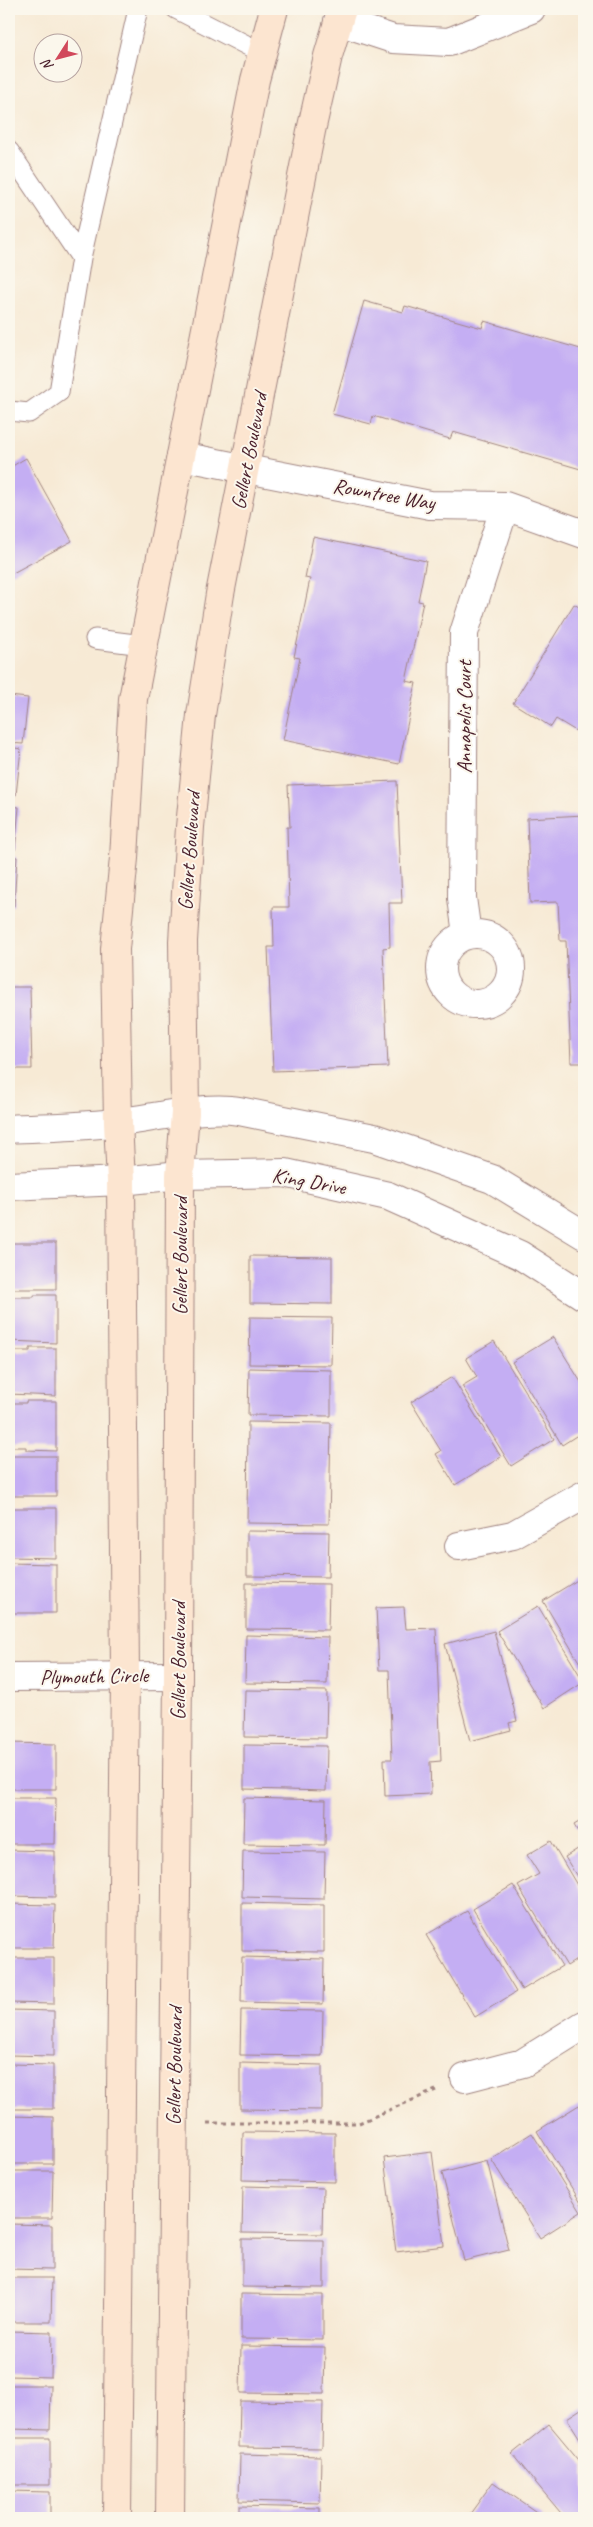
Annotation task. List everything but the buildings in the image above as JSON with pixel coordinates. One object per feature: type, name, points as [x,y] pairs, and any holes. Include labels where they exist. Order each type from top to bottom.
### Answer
[{"type":"main road","points":[[117,2518],[126,1675],[121,1181],[118,1122],[116,949],[124,858],[133,699],[262,53],[274,9]]},
{"type":"main road","name":"Gellert Boulevard","points":[[170,2518],[178,1676],[180,1175],[185,1113],[183,941],[190,818],[201,715],[220,594],[311,131],[340,15]]},
{"type":"street","points":[[340,15],[393,39],[449,42],[531,9]]},
{"type":"street","name":"Rowntree Way","points":[[181,456],[430,505],[506,506],[584,534]]},
{"type":"street","name":"Annapolis Court","points":[[467,934],[462,898],[464,633],[506,506]]},
{"type":"street","points":[[9,1129],[118,1122],[185,1113],[230,1110],[374,1138],[492,1179],[584,1235]]},
{"type":"street","name":"King Drive","points":[[9,1186],[121,1181],[180,1175],[285,1173],[388,1196],[520,1255],[584,1296]]},
{"type":"street","points":[[459,1546],[513,1534],[584,1495]]},
{"type":"street","name":"Plymouth Circle","points":[[9,1677],[178,1676]]},
{"type":"street","points":[[465,2078],[523,2063],[584,2025]]},
{"type":"lane","points":[[9,411],[29,412],[59,392],[81,258],[138,9]]},
{"type":"lane","points":[[176,9],[262,53]]},
{"type":"lane","points":[[9,151],[81,258]]},
{"type":"lane","points":[[95,639],[143,644]]},
{"type":"path","points":[[174,2123],[359,2123],[465,2078]]}]
